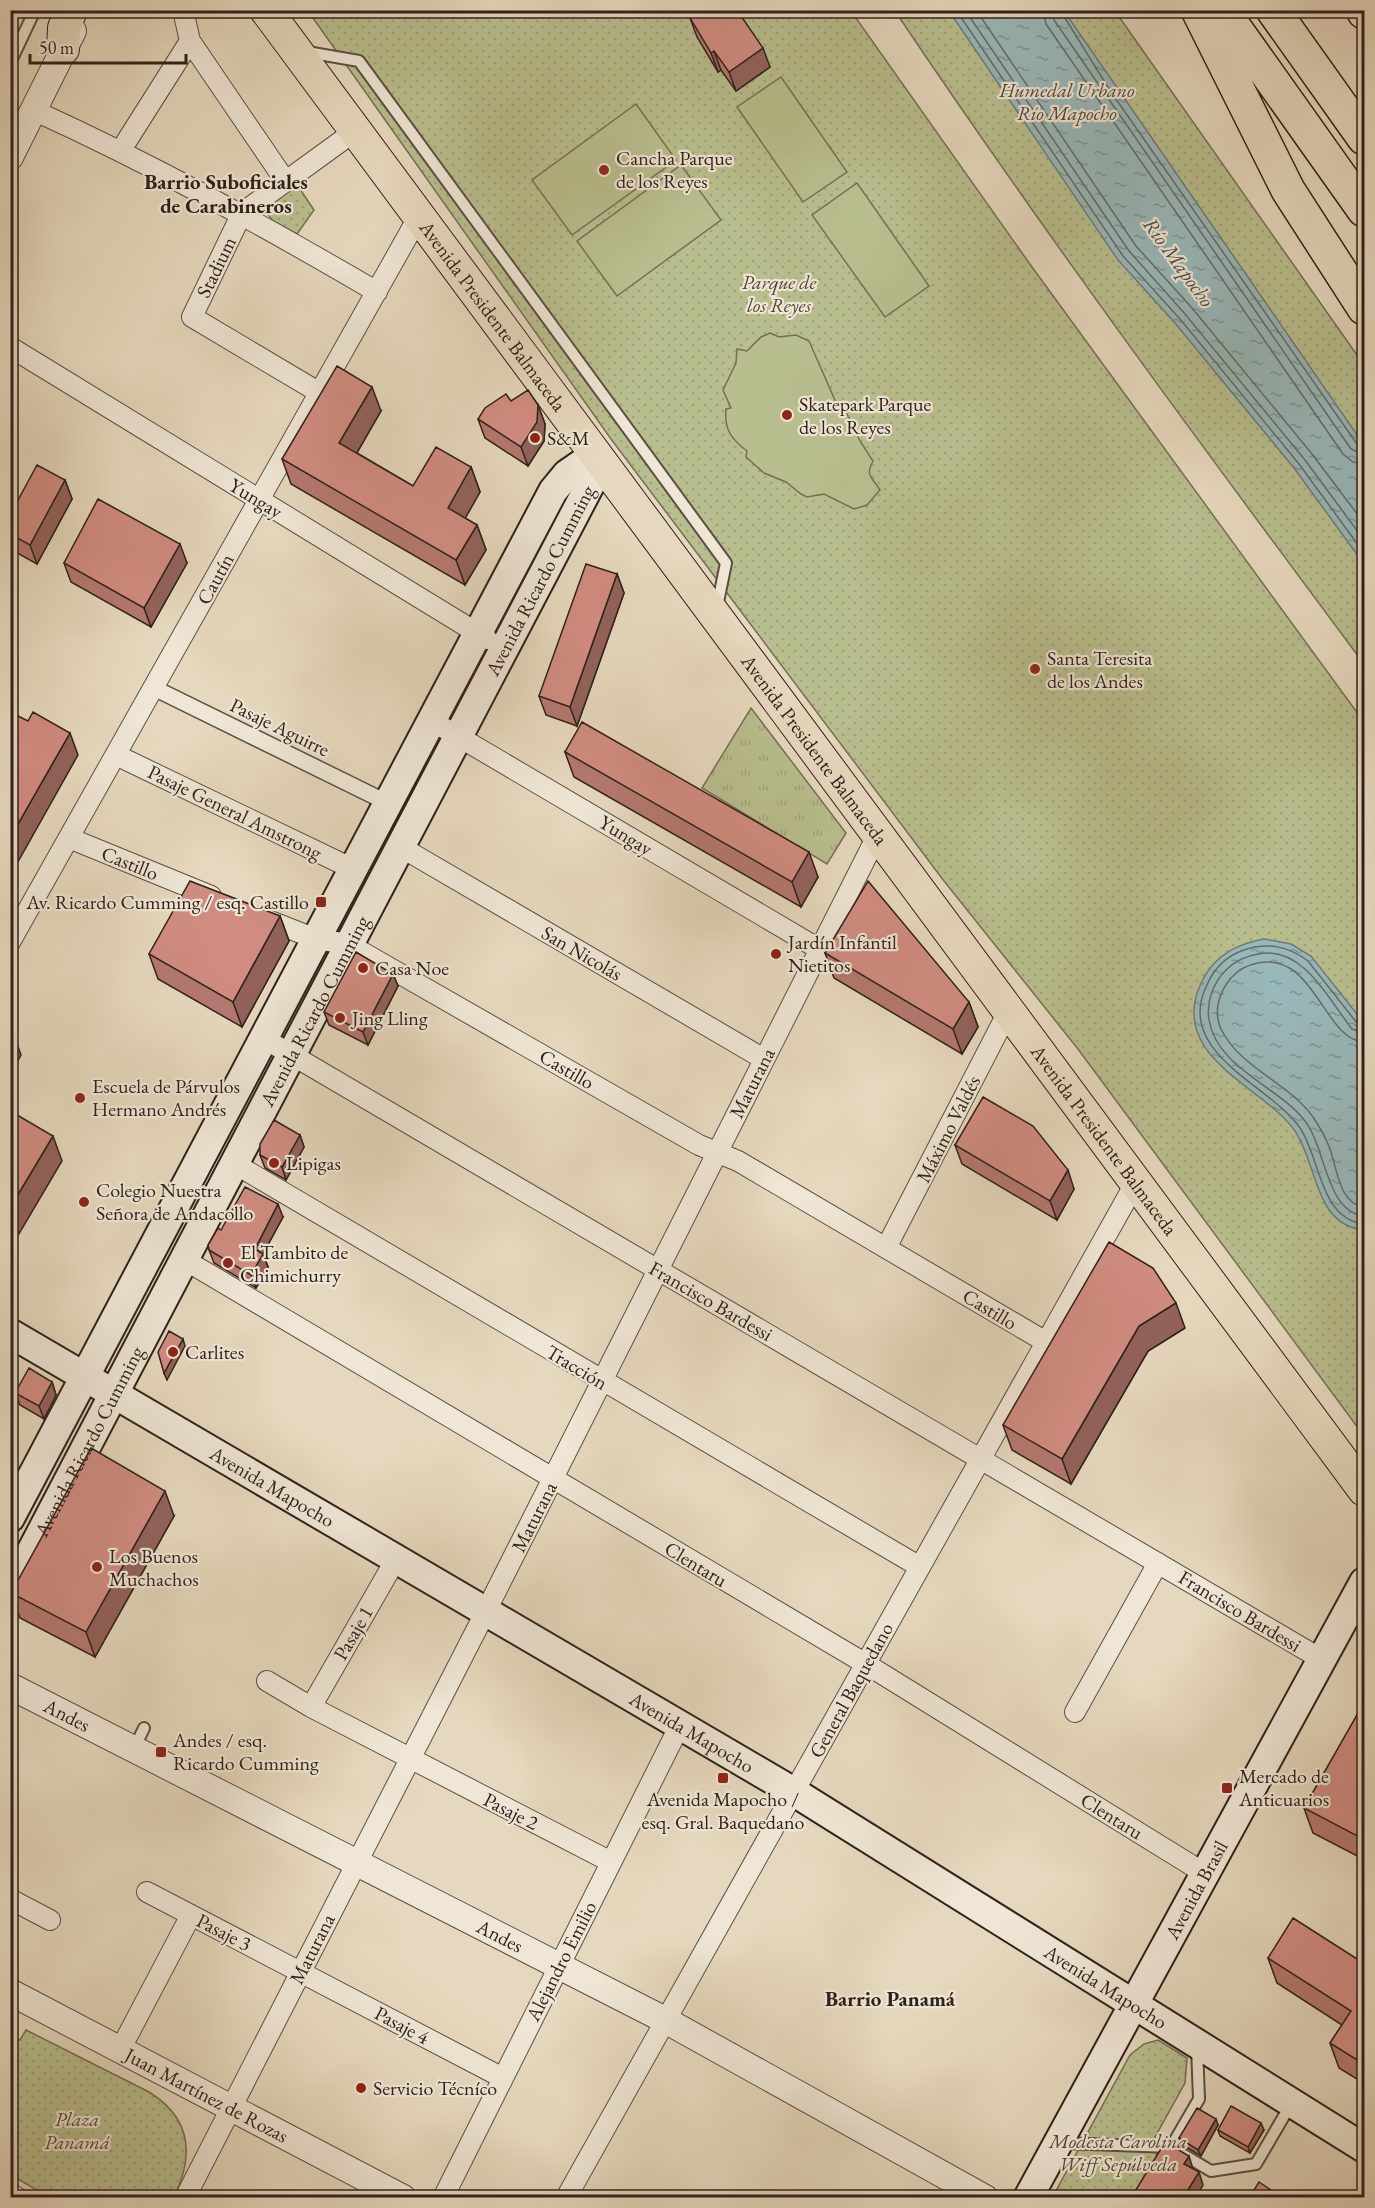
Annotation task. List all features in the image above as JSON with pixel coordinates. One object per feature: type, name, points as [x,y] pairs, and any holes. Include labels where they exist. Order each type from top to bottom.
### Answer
[{"type":"highway","points":[[1198,10],[1288,190],[1365,308]]},
{"type":"highway","points":[[1222,10],[1365,210]]},
{"type":"highway","points":[[1272,10],[1365,138]]},
{"type":"main road","points":[[63,49],[64,28],[71,10]]},
{"type":"main road","name":"Avenida Presidente Balmaceda","points":[[266,10],[1365,1490]]},
{"type":"main road","name":"Avenida Ricardo Cumming","points":[[10,1518],[553,491],[567,474],[599,458]]},
{"type":"main road","name":"Avenida Ricardo Cumming","points":[[10,1592],[292,1055],[599,458]]},
{"type":"main road","name":"Avenida Mapocho","points":[[10,1333],[794,1792],[1365,2148]]},
{"type":"main road","name":"Avenida Brasil","points":[[1028,2198],[1365,1582]]},
{"type":"street","points":[[10,157],[26,119],[84,10]]},
{"type":"street","points":[[183,10],[190,41],[286,182]]},
{"type":"street","points":[[121,150],[190,41]]},
{"type":"street","points":[[26,119],[121,150],[242,213],[377,292]]},
{"type":"street","name":"Stadium","points":[[320,393],[192,317],[242,213],[355,131]]},
{"type":"street","name":"Cautín","points":[[10,942],[419,216]]},
{"type":"street","name":"Yungay","points":[[10,347],[502,649]]},
{"type":"street","name":"Pasaje Aguirre","points":[[154,688],[388,803]]},
{"type":"street","name":"Yungay","points":[[432,720],[819,949]]},
{"type":"street","name":"Pasaje General Amstrong","points":[[116,754],[353,869]]},
{"type":"street","name":"Maturana","points":[[185,2198],[486,1611],[878,834]]},
{"type":"street","name":"Castillo","points":[[69,838],[316,939],[348,944],[717,1153],[738,1161],[1046,1342]]},
{"type":"street","name":"San Nicolás","points":[[399,846],[764,1059]]},
{"type":"street","name":"Máximo Valdés","points":[[886,1248],[1009,1010]]},
{"type":"street","name":"Francisco Bardessi","points":[[263,1038],[1321,1659]]},
{"type":"street","name":"Tracción","points":[[235,1164],[601,1382],[920,1567]]},
{"type":"street","name":"General Baquedano","points":[[566,2198],[1136,1182]]},
{"type":"street","name":"Clentaru","points":[[185,1260],[552,1480],[866,1664],[1204,1873]]},
{"type":"street","name":"Pasaje 1","points":[[311,1707],[396,1559]]},
{"type":"street","name":"Francisco Bardessi","points":[[1075,1712],[1158,1563]]},
{"type":"street","points":[[267,1681],[410,1759]]},
{"type":"street","name":"Andes","points":[[10,1686],[139,1738],[356,1863],[665,2020],[985,2198]]},
{"type":"street","name":"Alejandro Emilio","points":[[442,2198],[680,1725]]},
{"type":"street","name":"Pasaje 2","points":[[410,1759],[611,1862]]},
{"type":"street","name":"Pasaje 3","points":[[147,1892],[301,1972]]},
{"type":"street","points":[[10,1899],[50,1920]]},
{"type":"street","points":[[120,2050],[191,1915]]},
{"type":"street","name":"Pasaje 4","points":[[301,1972],[503,2078]]},
{"type":"street","name":"Juan Martínez de Rozas","points":[[10,1992],[404,2198]]},
{"type":"street","points":[[10,2193],[18,2198]]},
{"type":"lane","points":[[10,63],[35,10]]},
{"type":"lane","points":[[296,50],[359,62],[726,563],[716,616]]},
{"type":"lane","points":[[1171,2147],[1199,2099],[1197,2042]]},
{"type":"lane","points":[[1058,2143],[1171,2147],[1211,2171],[1256,2164],[1292,2103]]},
{"type":"green space","name":"Parque de los Reyes","points":[[308,11],[851,11],[1032,267],[1364,722],[1364,1436],[1078,1049],[944,881],[611,439]]},
{"type":"green space","name":"Humedal Urbano Río Mapocho","points":[[895,11],[1115,11],[1364,365],[1364,664],[1067,258]]},
{"type":"green space","name":"Cancha Parque de los Reyes","points":[[781,77],[847,172],[803,202],[737,107]]},
{"type":"green space","name":"Cancha Parque de los Reyes","points":[[636,104],[676,160],[572,235],[532,180]]},
{"type":"green space","name":"Cancha Parque de los Reyes","points":[[681,165],[721,220],[617,296],[577,241]]},
{"type":"green space","points":[[294,180],[314,210],[297,234],[273,221],[260,204]]},
{"type":"green space","points":[[857,183],[929,286],[885,317],[812,215]]},
{"type":"green space","name":"Skatepark Parque de los Reyes","points":[[770,333],[779,337],[796,335],[809,341],[838,407],[845,410],[873,461],[870,473],[880,490],[867,505],[854,509],[824,494],[807,497],[801,494],[786,482],[764,473],[746,457],[747,451],[730,433],[726,422],[726,409],[731,408],[723,390],[736,363],[737,349],[747,351],[761,337]]},
{"type":"green space","points":[[751,708],[846,833],[827,864],[702,788]]},
{"type":"green space","name":"Plaza Panamá","points":[[26,2030],[149,2092],[174,2113],[185,2138],[186,2152],[181,2181],[174,2197],[49,2197],[11,2175],[11,2036],[20,2040]]},
{"type":"green space","name":"Modesta Carolina Wiff Sepúlveda","points":[[1158,2040],[1187,2058],[1185,2083],[1154,2139],[1157,2158],[1133,2197],[1052,2198],[1130,2055],[1144,2044]]},
{"type":"water","name":"Río Mapocho","points":[[949,11],[1064,11],[1364,445],[1364,564],[1294,468],[1175,323],[1118,260]]},
{"type":"water","points":[[1264,939],[1291,944],[1311,956],[1364,1023],[1364,1230],[1348,1226],[1335,1217],[1319,1191],[1303,1145],[1295,1131],[1281,1115],[1223,1068],[1207,1050],[1197,1030],[1194,1007],[1207,972],[1228,952]]},
{"type":"building","points":[[701,10],[737,10],[763,48],[729,72],[714,51],[711,53],[690,18]]},
{"type":"building","points":[[337,366],[372,387],[339,443],[413,486],[436,447],[471,467],[448,508],[477,525],[456,560],[282,459]]},
{"type":"building","points":[[528,390],[538,405],[537,422],[521,447],[478,419],[485,408],[506,394],[511,401]]},
{"type":"building","points":[[37,465],[65,480],[30,545],[10,534],[10,515]]},
{"type":"building","points":[[98,499],[180,544],[144,608],[64,563]]},
{"type":"building","points":[[586,564],[617,574],[570,707],[539,696]]},
{"type":"building","points":[[10,712],[28,721],[33,712],[70,733],[10,838]]},
{"type":"building","points":[[582,722],[809,852],[792,882],[565,752]]},
{"type":"building","points":[[190,881],[280,916],[233,1002],[149,954]]},
{"type":"building","points":[[868,881],[969,1002],[953,1029],[825,953]]},
{"type":"building","points":[[356,952],[393,974],[363,1032],[324,1012]]},
{"type":"building","points":[[983,1097],[1033,1126],[1068,1170],[1050,1201],[955,1145]]},
{"type":"building","points":[[12,1112],[53,1136],[10,1208],[10,1115]]},
{"type":"building","points":[[274,1120],[300,1135],[282,1167],[260,1155],[260,1144]]},
{"type":"building","points":[[245,1187],[278,1204],[255,1249],[263,1254],[251,1275],[209,1250],[208,1245],[218,1228],[221,1230]]},
{"type":"building","points":[[1109,1242],[1153,1268],[1176,1303],[1139,1326],[1062,1459],[1003,1425]]},
{"type":"building","points":[[169,1331],[183,1339],[164,1373],[158,1352]]},
{"type":"building","points":[[29,1368],[52,1382],[39,1406],[15,1393]]},
{"type":"building","name":"Los Buenos Muchachos","points":[[91,1448],[165,1491],[86,1632],[11,1593]]},
{"type":"building","points":[[1365,1701],[1365,1840],[1304,1808]]},
{"type":"building","points":[[1293,1918],[1365,1964],[1365,2065],[1330,2043],[1351,2011],[1268,1958]]},
{"type":"building","points":[[1231,2106],[1261,2123],[1248,2147],[1218,2130]]},
{"type":"building","points":[[1197,2108],[1216,2119],[1198,2150],[1179,2138]]},
{"type":"building","points":[[1165,2142],[1189,2156],[1184,2164],[1199,2172],[1183,2198],[1131,2198]]},
{"type":"building","points":[[1259,2182],[1283,2198],[1249,2198]]},
{"type":"building","points":[[1363,2186],[1365,2187],[1365,2198],[1356,2198]]},
{"type":"place","name":"Cancha Parque de los Reyes","points":[[604,170]]},
{"type":"place","name":"Skatepark Parque de los Reyes","points":[[787,415]]},
{"type":"place","name":"S&M","points":[[535,438]]},
{"type":"place","name":"Santa Teresita de los Andes","points":[[1035,669]]},
{"type":"place","name":"Av. Ricardo Cumming / esq. Castillo","points":[[321,902]]},
{"type":"place","name":"Jardín Infantil Nietitos","points":[[776,954]]},
{"type":"place","name":"Casa Noe","points":[[363,968]]},
{"type":"place","name":"Jing Lling","points":[[340,1018]]},
{"type":"place","name":"Escuela de Párvulos Hermano Andrés","points":[[80,1098]]},
{"type":"place","name":"Lipigas","points":[[274,1163]]},
{"type":"place","name":"Colegio Nuestra Señora de Andacollo","points":[[84,1202]]},
{"type":"place","name":"El Tambito de Chimichurry","points":[[228,1263]]},
{"type":"place","name":"Carlites","points":[[173,1352]]},
{"type":"place","name":"Los Buenos Muchachos","points":[[97,1567]]},
{"type":"place","name":"Andes / esq. Ricardo Cumming","points":[[161,1752]]},
{"type":"place","name":"Avenida Mapocho / esq. Gral. Baquedano","points":[[723,1778]]},
{"type":"place","name":"Mercado de Anticuarios","points":[[1227,1788]]},
{"type":"place","name":"Servicio Técníco","points":[[361,2088]]},
{"type":"district","name":"Barrio Suboficiales de Carabineros","points":[[226,193]]},
{"type":"district","name":"Barrio Panamá","points":[[890,1998]]}]
